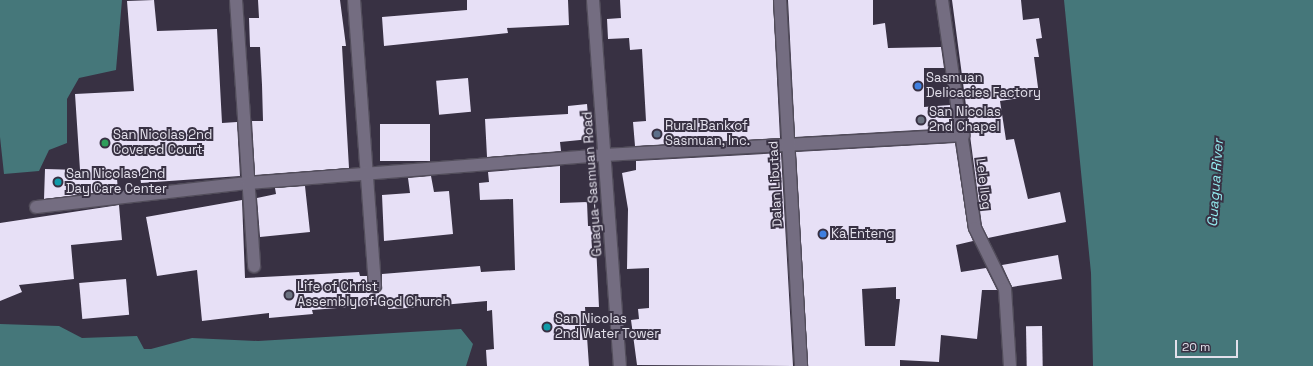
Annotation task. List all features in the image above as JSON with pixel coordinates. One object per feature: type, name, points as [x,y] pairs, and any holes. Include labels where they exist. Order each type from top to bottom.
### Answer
[{"type":"street","points":[[236,0],[254,266]]},
{"type":"street","points":[[354,0],[375,286]]},
{"type":"street","name":"Guagua-Sasmuan Road","points":[[593,0],[606,155],[620,366]]},
{"type":"street","name":"Dalan Libutad","points":[[780,0],[787,146],[801,366]]},
{"type":"street","name":"Lele Ilog","points":[[942,0],[963,135],[975,228],[1005,289],[1010,366]]},
{"type":"street","points":[[36,207],[248,183],[367,176],[606,155],[963,135]]},
{"type":"water","points":[[0,0],[122,0],[116,70],[79,78],[67,99],[67,143],[49,150],[39,171],[4,174],[0,137]]},
{"type":"water","name":"Guagua River","points":[[1064,0],[1313,0],[1313,366],[1093,366],[1091,273]]},
{"type":"water","points":[[0,324],[59,326],[82,338],[137,336],[144,349],[151,349],[192,338],[258,341],[461,329],[473,344],[466,366],[0,366]]},
{"type":"building","points":[[154,0],[157,31],[217,29],[222,123],[237,122],[240,176],[141,183],[140,176],[117,179],[118,190],[44,199],[45,169],[80,170],[75,94],[134,91],[127,1]]},
{"type":"building","points":[[258,0],[340,0],[346,46],[342,46],[349,168],[255,175],[252,121],[263,121],[262,85],[260,47],[250,47],[249,18],[259,18]]},
{"type":"building","points":[[467,0],[568,0],[569,25],[507,28],[508,33],[384,46],[382,17],[467,10]]},
{"type":"building","points":[[620,0],[773,0],[780,138],[635,146],[633,122],[646,121],[642,49],[630,50],[629,38],[608,39],[607,19],[621,18]]},
{"type":"building","points":[[788,0],[873,0],[873,25],[885,23],[888,48],[941,47],[944,68],[924,68],[924,107],[950,105],[953,128],[795,137]]},
{"type":"building","points":[[952,0],[1021,0],[1023,20],[1039,18],[1042,38],[1036,39],[1039,57],[1034,57],[1039,95],[1000,101],[1006,140],[1014,139],[1028,199],[1060,192],[1066,222],[988,238],[982,226]]},
{"type":"building","points":[[468,78],[471,112],[439,115],[436,81]]},
{"type":"building","points":[[587,104],[590,139],[560,142],[561,151],[487,157],[485,119],[568,114],[568,106]]},
{"type":"building","points":[[380,124],[430,124],[430,161],[380,161]]},
{"type":"building","points":[[955,143],[968,229],[973,241],[956,245],[961,272],[986,268],[997,290],[982,290],[977,339],[941,335],[939,362],[900,360],[900,366],[808,366],[796,152]],"holes":[[[896,287],[896,299],[900,299],[895,346],[865,346],[862,289]]]},
{"type":"building","points":[[781,153],[793,366],[637,365],[631,320],[639,319],[638,309],[649,308],[649,268],[627,269],[628,209],[622,173],[636,170],[636,161]]},
{"type":"building","points":[[560,166],[560,203],[587,202],[588,226],[594,226],[599,307],[585,307],[589,366],[487,366],[486,350],[494,349],[492,310],[487,311],[487,301],[388,309],[388,304],[312,310],[313,314],[269,318],[269,313],[202,321],[197,270],[157,276],[146,217],[242,200],[245,278],[359,272],[360,276],[367,276],[369,290],[375,293],[382,289],[382,274],[480,266],[481,272],[515,270],[513,199],[480,200],[479,183],[489,182],[488,172]]},
{"type":"building","points":[[431,176],[434,192],[449,191],[453,234],[384,241],[382,195],[410,193],[408,178]]},
{"type":"building","points":[[305,186],[310,232],[260,237],[257,198],[276,194],[275,188]]},
{"type":"building","points":[[119,205],[122,240],[71,245],[74,279],[19,285],[22,292],[0,301],[0,223]]},
{"type":"building","points":[[1058,255],[1062,279],[1012,287],[1002,265]]},
{"type":"building","points":[[126,279],[129,315],[82,319],[79,283]]},
{"type":"building","points":[[1026,326],[1042,326],[1043,366],[1027,366]]},
{"type":"place","name":"Sasmuan Delicacies Factory","points":[[918,86]]},
{"type":"place","name":"San Nicolas 2nd Chapel","points":[[921,120]]},
{"type":"place","name":"Rural Bank of Sasmuan, Inc.","points":[[657,134]]},
{"type":"place","name":"San Nicolas 2nd Covered Court","points":[[105,143]]},
{"type":"place","name":"San Nicolas 2nd Day Care Center","points":[[58,182]]},
{"type":"place","name":"Ka Enteng","points":[[823,234]]},
{"type":"place","name":"Life of Christ Assembly of God Church","points":[[289,295]]},
{"type":"place","name":"San Nicolas 2nd Water Tower","points":[[547,327]]}]
